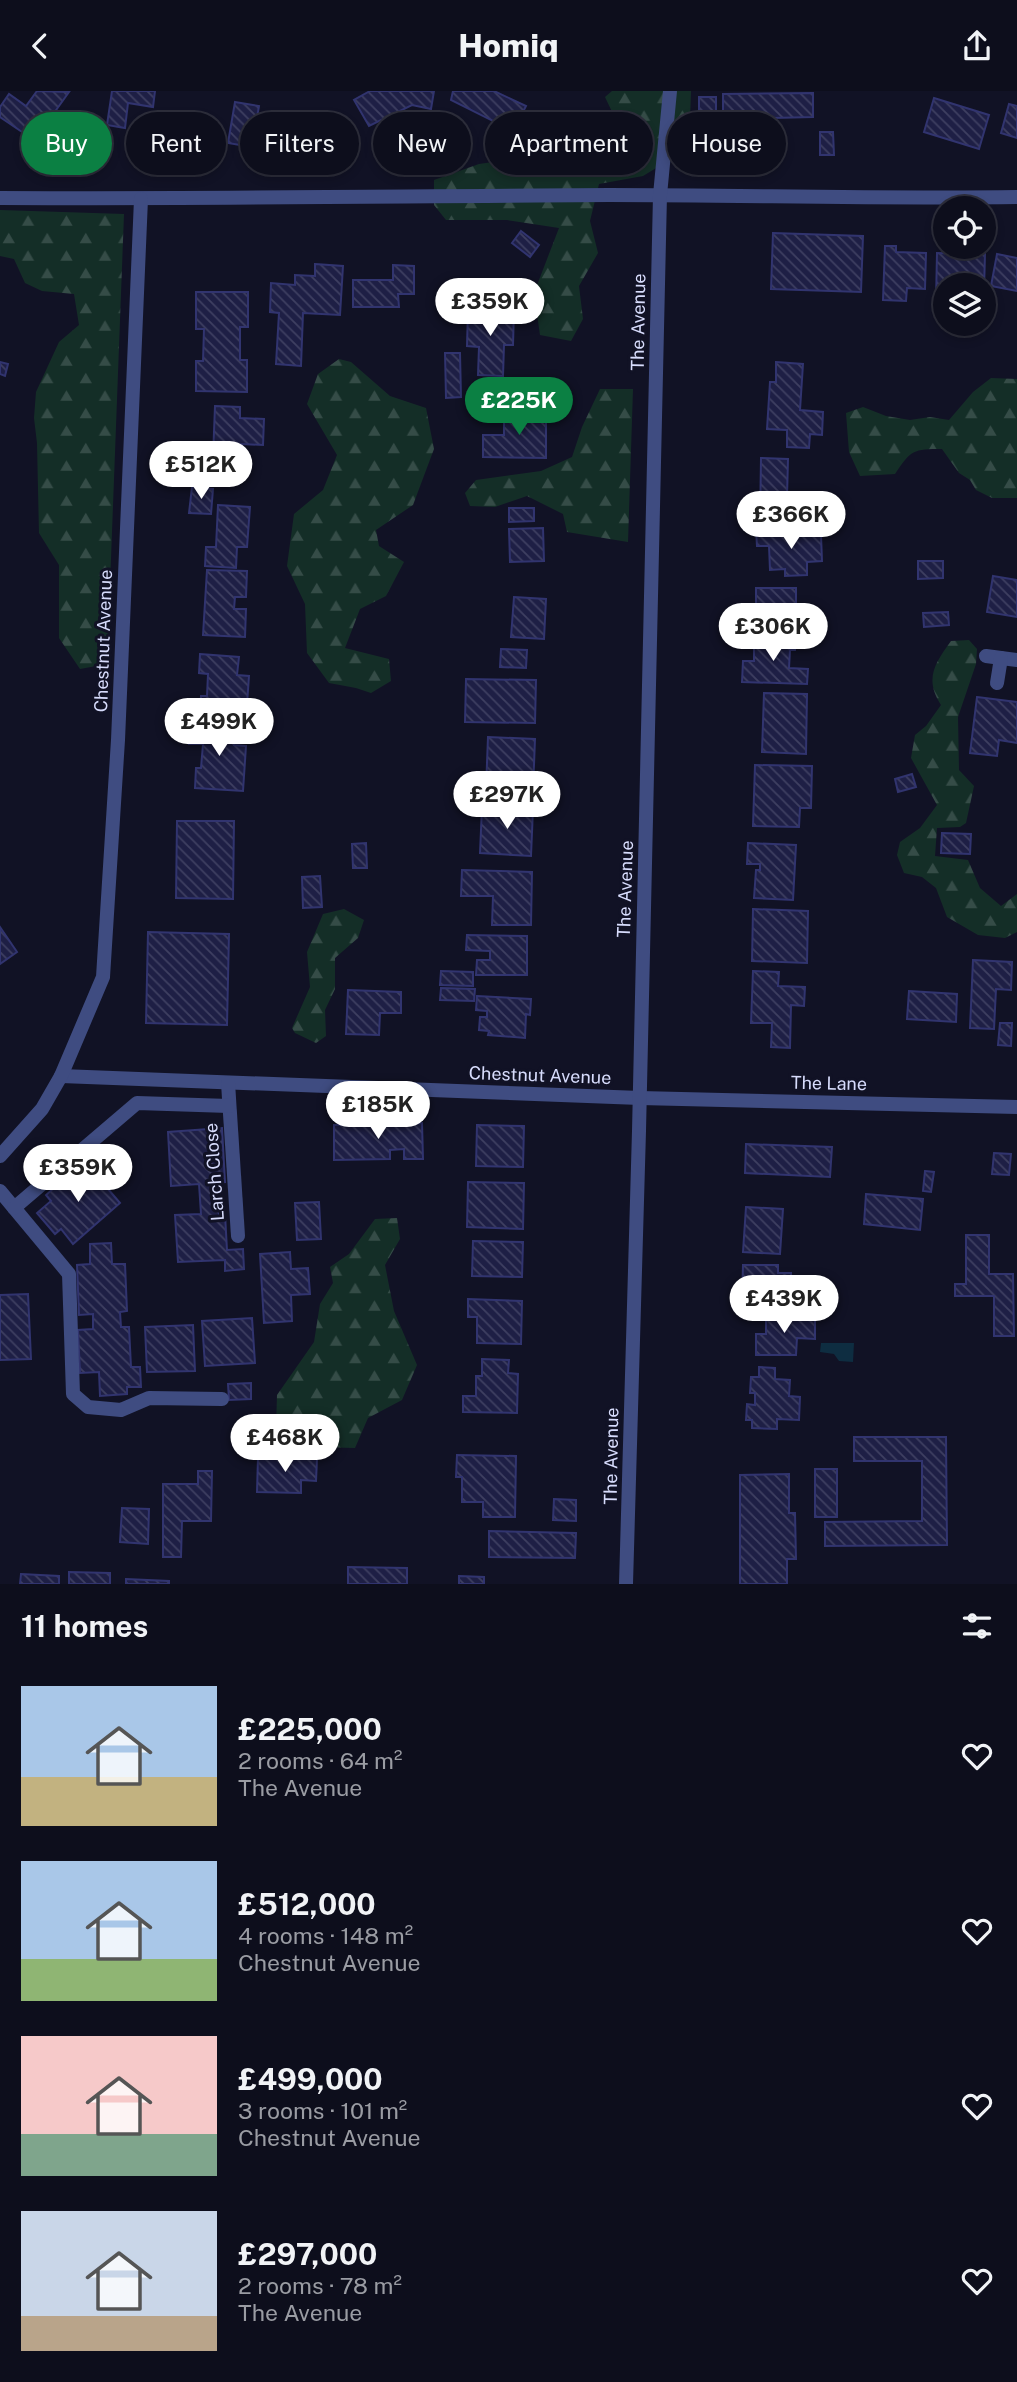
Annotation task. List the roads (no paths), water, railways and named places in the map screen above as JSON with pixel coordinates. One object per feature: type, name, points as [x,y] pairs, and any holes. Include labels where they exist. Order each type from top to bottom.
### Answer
[{"type":"street","name":"The Avenue","points":[[626,1584],[640,1098],[660,195],[670,91]]},
{"type":"street","points":[[0,198],[660,195],[1017,197]]},
{"type":"street","name":"Chestnut Avenue","points":[[0,1156],[42,1109],[61,1076],[103,977],[118,740],[141,199]]},
{"type":"street","points":[[986,656],[1017,660]]},
{"type":"street","points":[[998,683],[1001,658]]},
{"type":"street","name":"Chestnut Avenue","points":[[61,1076],[640,1098]]},
{"type":"street","name":"Larch Close","points":[[228,1083],[238,1236]]},
{"type":"street","name":"The Lane","points":[[640,1098],[1017,1107]]},
{"type":"street","name":"Larch Close","points":[[15,1208],[137,1103],[229,1106]]},
{"type":"street","points":[[0,1191],[69,1274],[74,1394],[88,1408],[121,1410],[149,1398],[222,1399]]},
{"type":"water","points":[[821,1343],[854,1343],[853,1362],[839,1361],[834,1354],[820,1352]]}]
